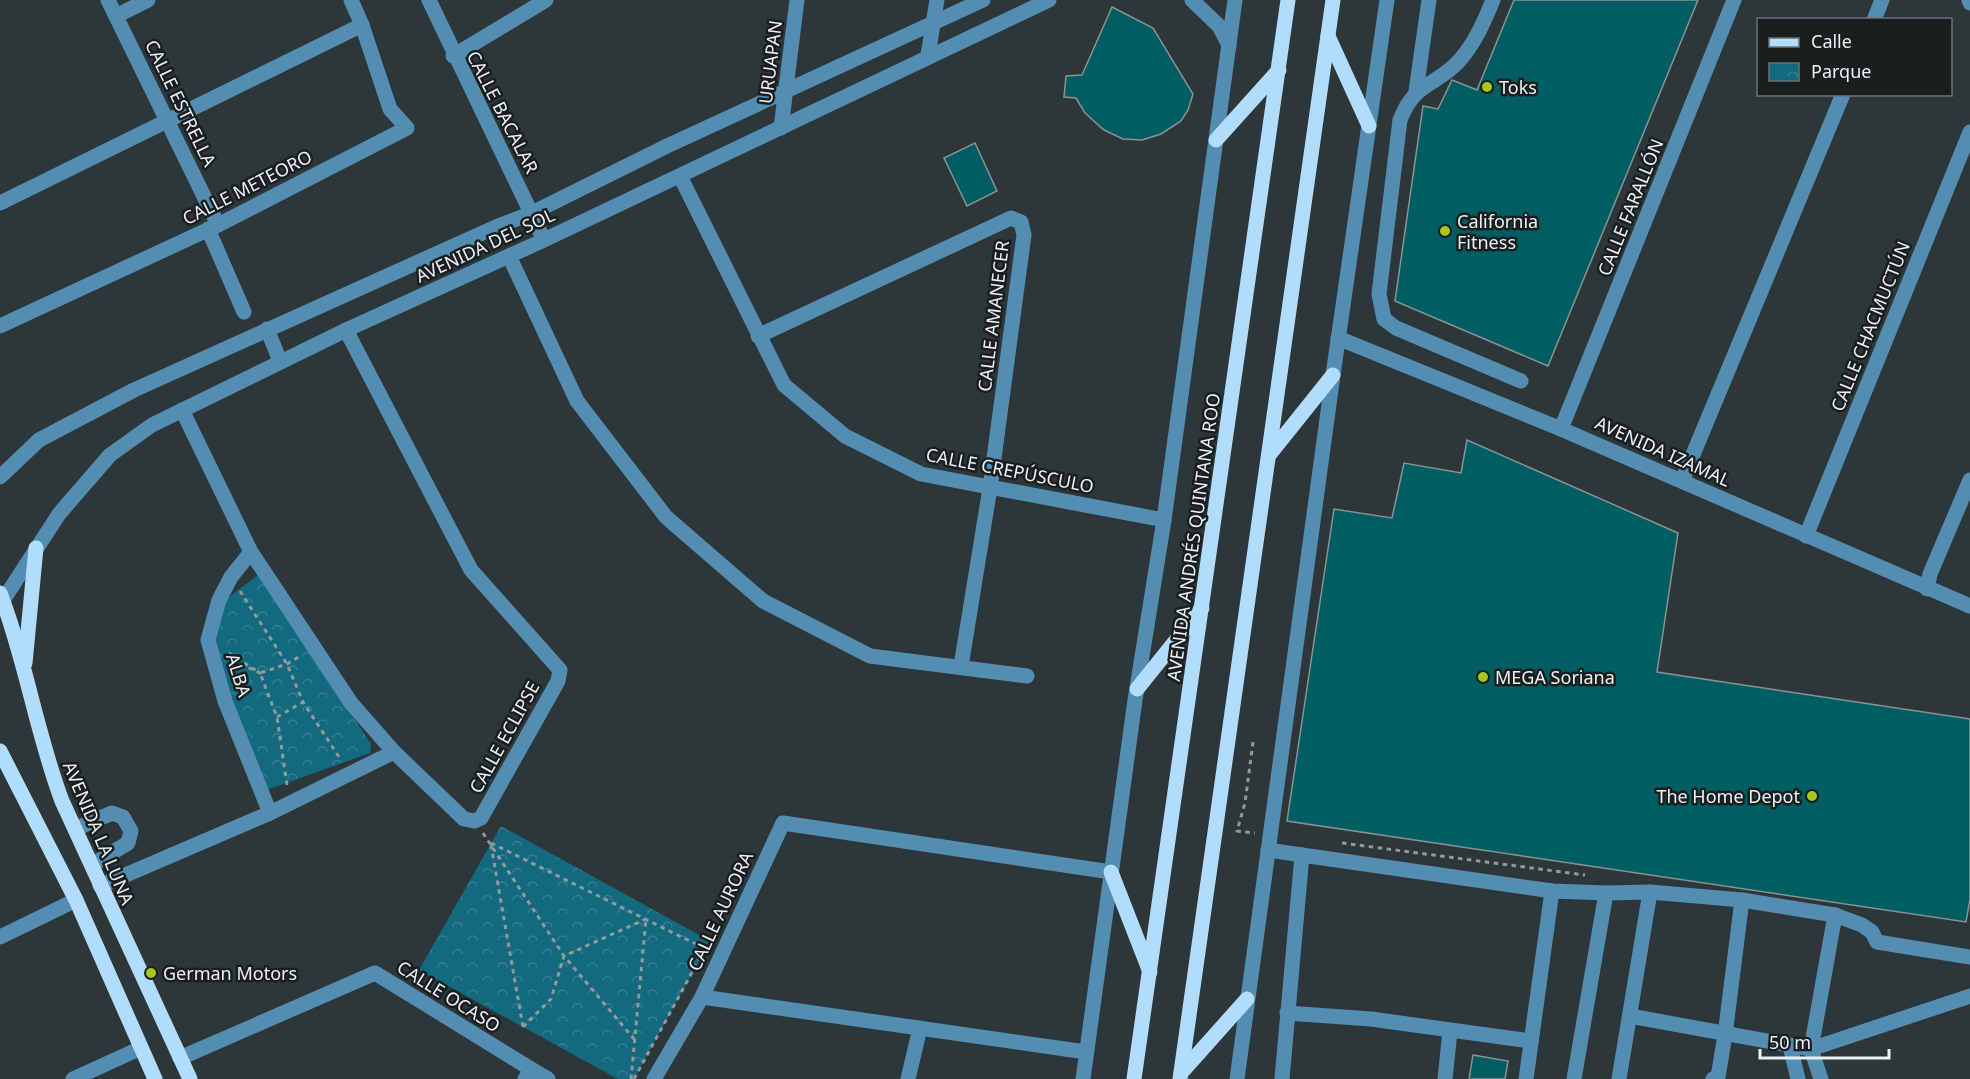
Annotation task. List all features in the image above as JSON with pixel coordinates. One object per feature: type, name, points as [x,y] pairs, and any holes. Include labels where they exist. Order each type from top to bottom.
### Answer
[{"type":"main road","name":"AVENIDA ANDRÉS QUINTANA ROO","points":[[1134,1079],[1288,0]]},
{"type":"main road","points":[[1180,1076],[1333,0]]},
{"type":"main road","points":[[1328,35],[1369,126]]},
{"type":"main road","points":[[1216,140],[1279,70]]},
{"type":"main road","points":[[1267,458],[1333,375]]},
{"type":"main road","points":[[24,672],[36,548]]},
{"type":"main road","name":"AVENIDA LA LUNA","points":[[1,600],[24,672],[44,754],[100,886],[190,1079]]},
{"type":"main road","points":[[1137,689],[1202,608]]},
{"type":"main road","points":[[2,761],[76,900],[155,1079]]},
{"type":"main road","points":[[1111,872],[1150,973]]},
{"type":"main road","points":[[1180,1076],[1247,999]]},
{"type":"street","name":"CALLE ESTRELLA","points":[[108,0],[168,121],[213,227],[243,312]]},
{"type":"street","points":[[116,16],[148,0]]},
{"type":"street","name":"CALLE METEORO","points":[[0,326],[213,227],[407,128],[390,110],[362,25],[351,0]]},
{"type":"street","name":"CALLE BACALAR","points":[[429,0],[453,56],[544,240]]},
{"type":"street","points":[[453,56],[546,0]]},
{"type":"street","name":"URUAPAN","points":[[781,128],[788,89],[797,0]]},
{"type":"street","points":[[928,55],[937,0]]},
{"type":"street","name":"AVENIDA DEL SOL","points":[[0,477],[39,440],[134,390],[498,226],[532,213],[788,89],[983,0]]},
{"type":"street","name":"AVENIDA DEL SOL","points":[[1,600],[59,514],[110,456],[152,425],[280,361],[544,240],[781,128],[928,55],[1049,0]]},
{"type":"street","points":[[1192,0],[1219,26],[1229,45]]},
{"type":"street","name":"AVENIDA ANDRÉS QUINTANA ROO","points":[[1083,1079],[1137,689],[1164,520],[1235,0]]},
{"type":"street","points":[[1237,1079],[1338,338],[1388,0]]},
{"type":"street","points":[[1416,91],[1429,0]]},
{"type":"street","points":[[1493,0],[1476,39],[1457,64],[1416,91],[1407,102],[1400,120],[1379,294],[1384,319],[1396,328],[1521,381]]},
{"type":"street","name":"CALLE FARALLÓN","points":[[1561,429],[1734,0]]},
{"type":"street","points":[[1875,18],[1882,0]]},
{"type":"street","points":[[0,203],[362,25]]},
{"type":"street","points":[[1682,481],[1842,96]]},
{"type":"street","name":"CALLE CHACMUCTÚN","points":[[1806,536],[1970,132]]},
{"type":"street","name":"CALLE CREPÚSCULO","points":[[680,176],[784,385],[845,436],[921,474],[1164,520]]},
{"type":"street","name":"CALLE AMANECER","points":[[758,336],[1011,218],[1021,222],[1024,235],[990,488],[961,666]]},
{"type":"street","points":[[509,256],[577,401],[666,517],[763,601],[870,656],[1027,676]]},
{"type":"street","points":[[267,329],[280,361]]},
{"type":"street","name":"CALLE ECLIPSE","points":[[182,410],[251,552],[351,703],[394,752],[464,819],[481,818],[558,681],[560,670],[471,570],[346,330]]},
{"type":"street","name":"AVENIDA IZAMAL","points":[[1338,338],[1561,429],[1970,606]]},
{"type":"street","points":[[1927,589],[1930,574],[1970,480]]},
{"type":"street","name":"ALBA","points":[[251,552],[231,577],[219,600],[210,645],[225,701],[264,793],[270,813]]},
{"type":"street","points":[[100,886],[270,813],[394,752]]},
{"type":"street","points":[[75,829],[112,813],[123,816],[131,831],[128,843],[92,865]]},
{"type":"street","name":"CALLE AURORA","points":[[1086,1052],[702,997],[783,823],[1111,872]]},
{"type":"street","points":[[1269,843],[1302,855],[1552,891],[1650,892],[1742,900],[1835,915],[1862,925],[1872,932],[1877,942],[1970,957]]},
{"type":"street","points":[[1282,1079],[1302,855]]},
{"type":"street","points":[[1526,1079],[1552,891]]},
{"type":"street","points":[[1619,1079],[1650,892]]},
{"type":"street","points":[[1574,1079],[1606,893]]},
{"type":"street","points":[[0,937],[76,900]]},
{"type":"street","points":[[1713,1079],[1718,1077],[1725,1035],[1742,900]]},
{"type":"street","points":[[1821,1079],[1811,1049],[1835,915]]},
{"type":"street","name":"CALLE OCASO","points":[[180,1058],[375,974],[528,1074],[548,1079]]},
{"type":"street","points":[[1630,1016],[1811,1049],[1970,996]]},
{"type":"street","points":[[654,1079],[702,997]]},
{"type":"street","points":[[1287,1013],[1371,1019],[1531,1041]]},
{"type":"street","points":[[908,1079],[920,1028]]},
{"type":"street","points":[[1445,1079],[1450,1031]]},
{"type":"street","points":[[1790,1046],[1798,1079]]},
{"type":"street","points":[[73,1079],[141,1048]]},
{"type":"path","points":[[231,577],[287,664],[303,702],[343,764]]},
{"type":"path","points":[[210,645],[260,673],[287,664],[314,648]]},
{"type":"path","points":[[210,645],[260,673],[277,717],[287,785],[264,793]]},
{"type":"path","points":[[277,717],[303,702]]},
{"type":"path","points":[[1252,742],[1245,804],[1237,831],[1269,843]]},
{"type":"path","points":[[491,843],[524,1027],[551,999],[564,956],[646,919]]},
{"type":"path","points":[[491,843],[706,948]]},
{"type":"path","points":[[491,843],[706,948]]},
{"type":"path","points":[[491,843],[564,956],[634,1039]]},
{"type":"path","points":[[1339,843],[1592,876]]},
{"type":"path","points":[[632,1079],[646,919]]},
{"type":"path","points":[[632,1079],[706,948]]},
{"type":"green space","points":[[260,573],[371,744],[370,753],[267,790],[228,702],[212,640],[223,602]]},
{"type":"green space","points":[[501,826],[710,941],[634,1079],[618,1079],[419,970]]},
{"type":"building","points":[[1514,0],[1698,0],[1548,366],[1395,301],[1423,106],[1438,109],[1452,80],[1477,90]]},
{"type":"building","points":[[1112,7],[1153,28],[1193,94],[1188,110],[1181,121],[1161,134],[1142,140],[1123,139],[1104,130],[1085,113],[1076,98],[1064,97],[1066,76],[1082,75]]},
{"type":"building","points":[[975,143],[997,191],[967,206],[944,158]]},
{"type":"building","name":"MEGA Soriana","points":[[1467,440],[1678,533],[1657,672],[1970,719],[1970,899],[1966,922],[1287,821],[1334,509],[1392,518],[1404,463],[1461,473]]},
{"type":"building","points":[[1473,1055],[1508,1061],[1505,1079],[1469,1079]]},
{"type":"place","name":"Toks","points":[[1487,87]]},
{"type":"place","name":"California Fitness","points":[[1445,231]]},
{"type":"place","name":"MEGA Soriana","points":[[1483,677]]},
{"type":"place","name":"The Home Depot","points":[[1812,796]]},
{"type":"place","name":"German Motors","points":[[151,973]]}]
